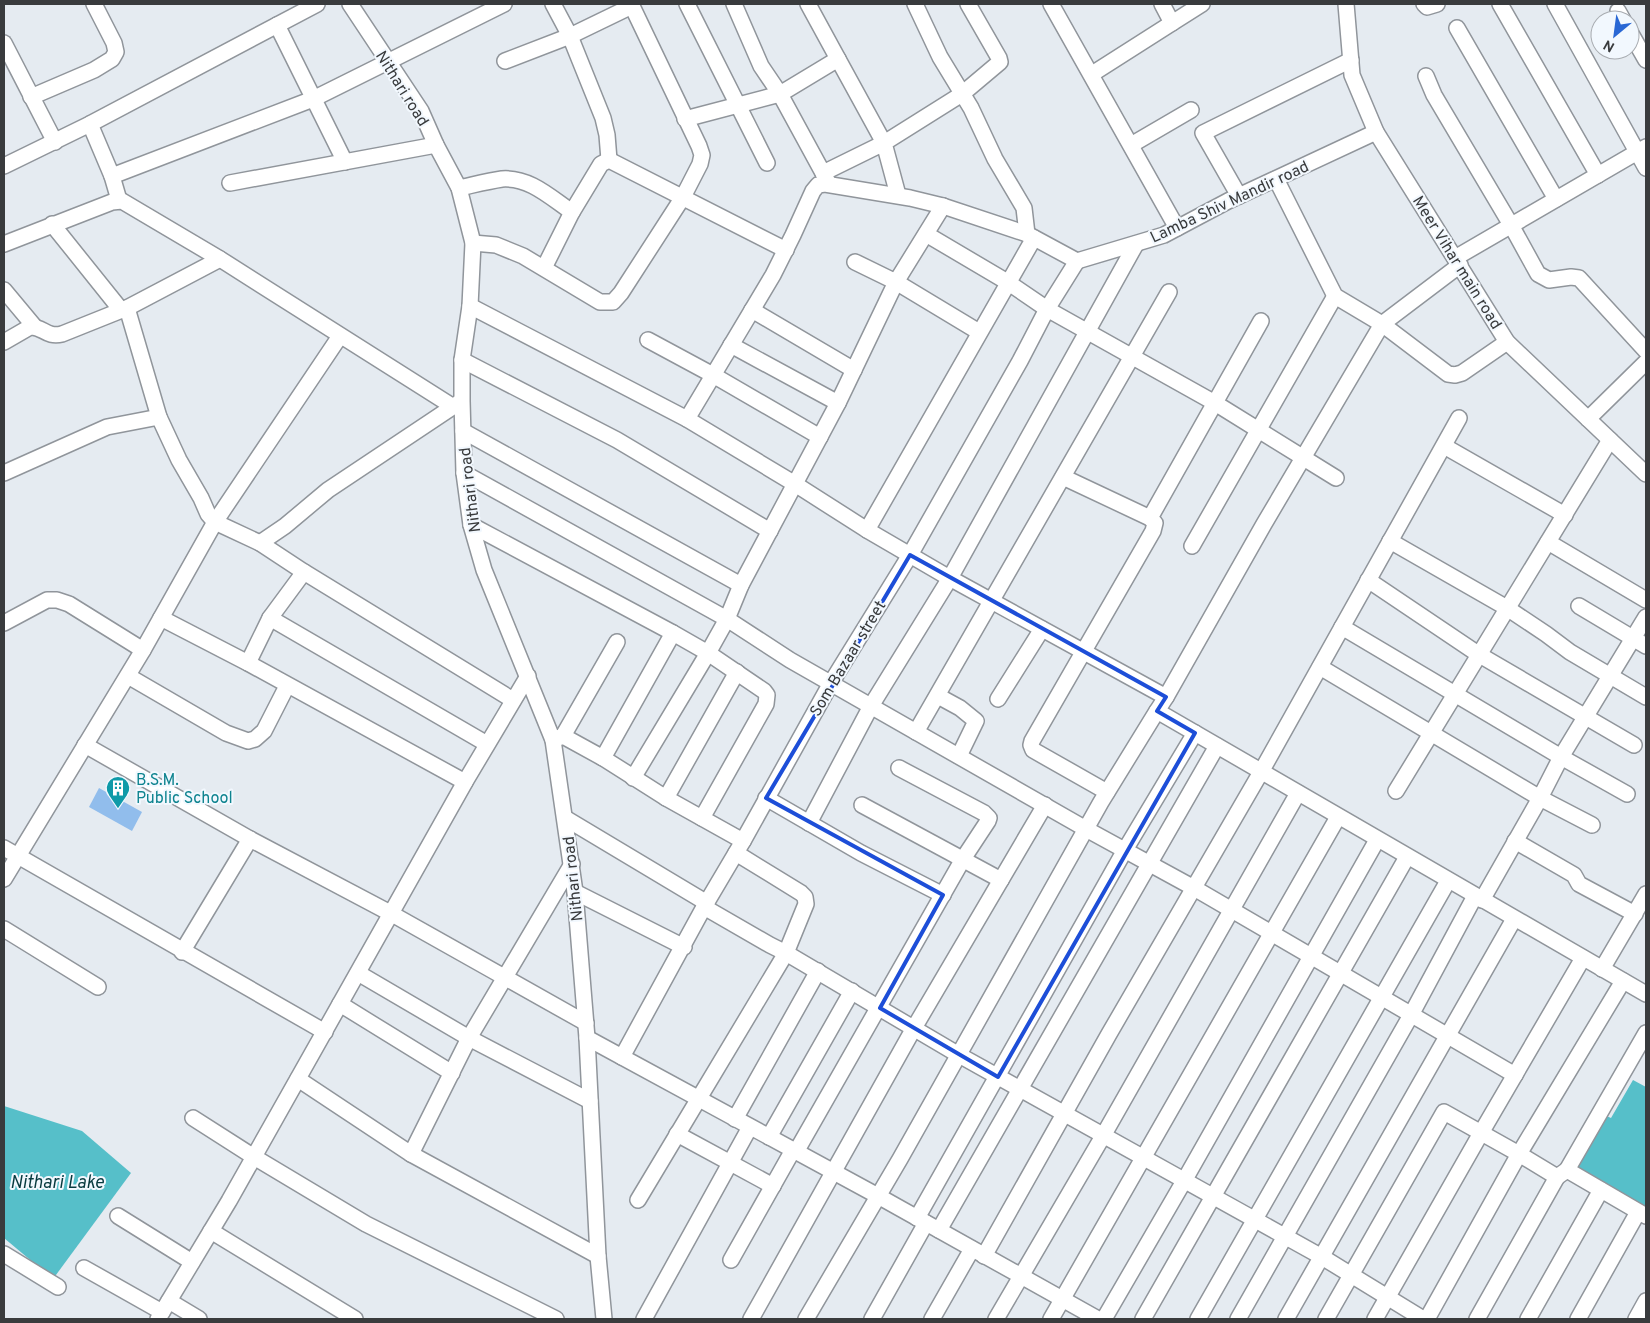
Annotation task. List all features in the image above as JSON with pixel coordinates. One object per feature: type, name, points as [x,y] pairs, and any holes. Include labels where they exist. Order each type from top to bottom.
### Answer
[{"type":"street","points":[[31,97],[94,70],[112,59],[116,52],[114,43],[94,4]]},
{"type":"street","points":[[4,166],[90,124],[317,4]]},
{"type":"street","name":"Nithari road","points":[[350,4],[421,111],[436,145],[460,188],[473,243],[470,306],[457,404],[463,431],[464,472],[471,525],[484,570],[528,676],[558,738],[575,892],[586,1030],[598,1256],[607,1318]]},
{"type":"street","points":[[112,176],[313,100],[387,61],[504,4]]},
{"type":"street","points":[[553,4],[570,36],[603,118],[607,135],[609,160]]},
{"type":"street","points":[[687,4],[768,162]]},
{"type":"street","points":[[734,4],[761,66],[780,94],[826,179],[943,206],[1030,236],[1078,261]]},
{"type":"street","points":[[808,4],[884,143],[898,195]]},
{"type":"street","points":[[866,530],[1009,282],[1030,236],[1024,208],[995,159],[962,94],[940,57],[915,4]]},
{"type":"street","points":[[687,419],[786,250],[813,191],[818,185],[962,94],[1000,62],[968,4]]},
{"type":"street","points":[[1051,4],[1177,228]]},
{"type":"street","points":[[1162,4],[1172,23]]},
{"type":"street","points":[[1092,74],[1202,4]]},
{"type":"street","name":"Meer Vihar main road","points":[[1346,4],[1352,75],[1376,132],[1507,342],[1646,474]]},
{"type":"street","points":[[1424,4],[1427,7],[1431,7],[1437,4]]},
{"type":"street","points":[[1500,4],[1598,175]]},
{"type":"street","points":[[1555,4],[1642,150],[1646,168]]},
{"type":"street","points":[[473,243],[496,245],[505,248],[544,268],[600,302],[613,302],[621,293],[683,197],[700,164],[702,155],[631,5],[570,36],[504,60]]},
{"type":"street","points":[[277,25],[345,162]]},
{"type":"street","points":[[1457,28],[1556,199]]},
{"type":"street","points":[[4,43],[55,142]]},
{"type":"street","points":[[686,119],[780,94],[838,59]]},
{"type":"street","points":[[1239,196],[1203,134],[1351,60]]},
{"type":"street","points":[[1426,76],[1434,95],[1538,274],[1542,278],[1549,280],[1571,277],[1579,278],[1646,351]]},
{"type":"street","points":[[1131,145],[1191,110]]},
{"type":"street","points":[[90,124],[112,176],[119,200],[220,259],[340,336],[457,404],[328,490],[285,526],[260,543]]},
{"type":"street","name":"Lamba Shiv Mandir road","points":[[1078,261],[1164,235],[1276,178],[1376,132]]},
{"type":"street","points":[[230,184],[436,145]]},
{"type":"street","points":[[806,1319],[878,1196],[1107,792],[1158,711],[1302,458],[1382,324],[1457,261],[1511,225],[1642,150]]},
{"type":"street","points":[[609,160],[786,250]]},
{"type":"street","points":[[544,268],[572,212],[601,164],[609,160]]},
{"type":"street","points":[[1276,178],[1335,296],[1382,324],[1443,372],[1455,375],[1462,373],[1507,342]]},
{"type":"street","points":[[460,188],[503,179],[524,182],[532,185],[572,212]]},
{"type":"street","points":[[4,244],[52,224],[119,200]]},
{"type":"street","points":[[633,778],[708,654],[727,618],[741,585],[838,403],[896,282],[943,206]]},
{"type":"street","points":[[52,224],[124,309],[159,417],[179,460],[202,498],[208,514],[215,522],[260,543],[513,700]]},
{"type":"street","points":[[926,234],[1009,282],[1047,309],[1215,404],[1336,478]]},
{"type":"street","points":[[809,823],[871,706],[950,578],[1136,244]]},
{"type":"street","points":[[4,290],[34,326],[50,335],[56,336],[124,309],[220,259]]},
{"type":"street","name":"Som Bazaar street","points":[[622,1057],[705,905],[831,683],[910,555],[1020,361],[1047,309],[1078,261]]},
{"type":"street","points":[[855,262],[896,282],[979,332]]},
{"type":"street","points":[[916,732],[1170,292]]},
{"type":"street","points":[[1192,546],[1335,296]]},
{"type":"street","points":[[470,306],[687,419],[795,484],[866,530],[992,602],[1166,697]]},
{"type":"street","points":[[752,310],[854,370]]},
{"type":"street","points":[[1150,518],[1261,321]]},
{"type":"street","points":[[4,342],[25,329],[34,326]]},
{"type":"street","points":[[4,879],[128,676],[215,522],[340,336]]},
{"type":"street","points":[[648,340],[820,437]]},
{"type":"street","points":[[731,345],[838,403]]},
{"type":"street","points":[[462,360],[617,440],[770,531]]},
{"type":"street","points":[[1588,419],[1646,362]]},
{"type":"street","points":[[4,473],[107,427],[159,417]]},
{"type":"street","points":[[932,1319],[978,1252],[1064,1114],[1261,772],[1459,418]]},
{"type":"street","points":[[463,431],[741,585]]},
{"type":"street","points":[[1396,791],[1610,440]]},
{"type":"street","points":[[1444,446],[1565,515]]},
{"type":"street","points":[[464,472],[727,618],[790,660],[1086,829],[1194,888],[1515,1075]]},
{"type":"street","points":[[1063,477],[1155,522],[1153,531],[1084,652],[1053,701],[1031,745],[1033,750],[1107,792]]},
{"type":"street","points":[[471,525],[673,633],[764,690],[767,695],[766,704],[702,818]]},
{"type":"street","points":[[1390,541],[1507,608],[1570,652],[1646,697]]},
{"type":"street","points":[[1548,542],[1646,600]]},
{"type":"street","points":[[248,663],[270,618],[304,572]]},
{"type":"street","points":[[1368,580],[1478,654],[1634,745]]},
{"type":"street","points":[[4,623],[47,600],[58,600],[68,604],[143,650]]},
{"type":"street","points":[[1579,606],[1646,646]]},
{"type":"street","points":[[1238,1319],[1479,898],[1515,841],[1561,757],[1646,617]]},
{"type":"street","points":[[161,618],[248,663],[465,782]]},
{"type":"street","points":[[270,618],[487,744]]},
{"type":"street","points":[[1342,626],[1561,757],[1627,794]]},
{"type":"street","points":[[998,699],[1042,629]]},
{"type":"street","points":[[603,758],[673,633]]},
{"type":"street","points":[[617,642],[558,738],[603,758],[633,778],[702,818],[801,892],[806,904],[786,952],[638,1200]]},
{"type":"street","points":[[1320,667],[1540,798],[1592,825]]},
{"type":"street","points":[[666,798],[737,672]]},
{"type":"street","points":[[128,676],[226,733],[248,741],[255,739],[264,731],[288,686]]},
{"type":"street","points":[[163,1311],[254,1157],[465,782],[528,676]]},
{"type":"street","points":[[938,696],[960,708],[976,721],[959,756]]},
{"type":"street","points":[[1158,711],[1377,840],[1646,994]]},
{"type":"street","points":[[928,1224],[998,1077],[1125,850],[1195,733]]},
{"type":"street","points":[[85,745],[250,839],[392,914],[505,977],[586,1030],[622,1057],[878,1196],[1098,1319]]},
{"type":"street","points":[[872,1319],[928,1224],[1020,1089],[1217,746]]},
{"type":"street","points":[[731,1260],[773,1186],[880,1008],[963,859],[987,825],[987,816],[899,768]]},
{"type":"street","points":[[996,1319],[1103,1136],[1298,793]]},
{"type":"street","points":[[766,798],[861,853],[943,895]]},
{"type":"street","points":[[862,804],[1001,880]]},
{"type":"street","points":[[751,1319],[914,1028],[1045,805]]},
{"type":"street","points":[[1051,1319],[1338,817]]},
{"type":"street","points":[[566,818],[770,946],[786,952],[958,1055],[1322,1257],[1423,1319]]},
{"type":"street","points":[[182,952],[250,839]]},
{"type":"street","points":[[1104,1319],[1377,840]]},
{"type":"street","points":[[1515,841],[1574,875],[1580,884],[1635,914]]},
{"type":"street","points":[[4,848],[182,952],[325,1032]]},
{"type":"street","points":[[1142,1319],[1342,974],[1407,857]]},
{"type":"street","points":[[411,1154],[469,1038],[572,864]]},
{"type":"street","points":[[1198,1319],[1448,881]]},
{"type":"street","points":[[575,892],[684,946]]},
{"type":"street","points":[[1602,969],[1646,894]]},
{"type":"street","points":[[1286,1319],[1514,919]]},
{"type":"street","points":[[4,929],[98,987]]},
{"type":"street","points":[[1375,1319],[1583,958]]},
{"type":"street","points":[[735,1119],[818,971]]},
{"type":"street","points":[[358,973],[469,1038],[590,1101]]},
{"type":"street","points":[[1427,1319],[1519,1154],[1623,981]]},
{"type":"street","points":[[769,1137],[852,991]]},
{"type":"street","points":[[340,1004],[452,1073]]},
{"type":"street","points":[[1477,1319],[1646,1032]]},
{"type":"street","points":[[298,1079],[411,1154],[598,1256]]},
{"type":"street","points":[[1326,1319],[1444,1112],[1519,1154],[1601,1190],[1642,1214],[1578,1319]]},
{"type":"street","points":[[193,1118],[366,1224],[556,1319]]},
{"type":"street","points":[[644,1319],[750,1127]]},
{"type":"street","points":[[677,1134],[773,1186]]},
{"type":"street","points":[[1528,1319],[1601,1190]]},
{"type":"street","points":[[118,1216],[192,1262]]},
{"type":"street","points":[[211,1231],[355,1319]]},
{"type":"street","points":[[4,1254],[58,1286]]},
{"type":"street","points":[[84,1268],[163,1311],[199,1319]]},
{"type":"street","points":[[1636,1319],[1646,1301]]},
{"type":"highlighted area","points":[[910,555],[1166,697],[1157,711],[1195,733],[998,1077],[880,1008],[943,895],[766,798]]},
{"type":"shaded area","points":[[99,788],[142,812],[132,831],[89,807]]},
{"type":"water","points":[[1633,1080],[1646,1087],[1646,1216],[1569,1172],[1602,1114],[1611,1118]]},
{"type":"water","name":"Nithari Lake","points":[[4,1106],[82,1131],[131,1173],[53,1279],[4,1238]]},
{"type":"place","name":"B.S.M. Public School","points":[[118,809]]}]
